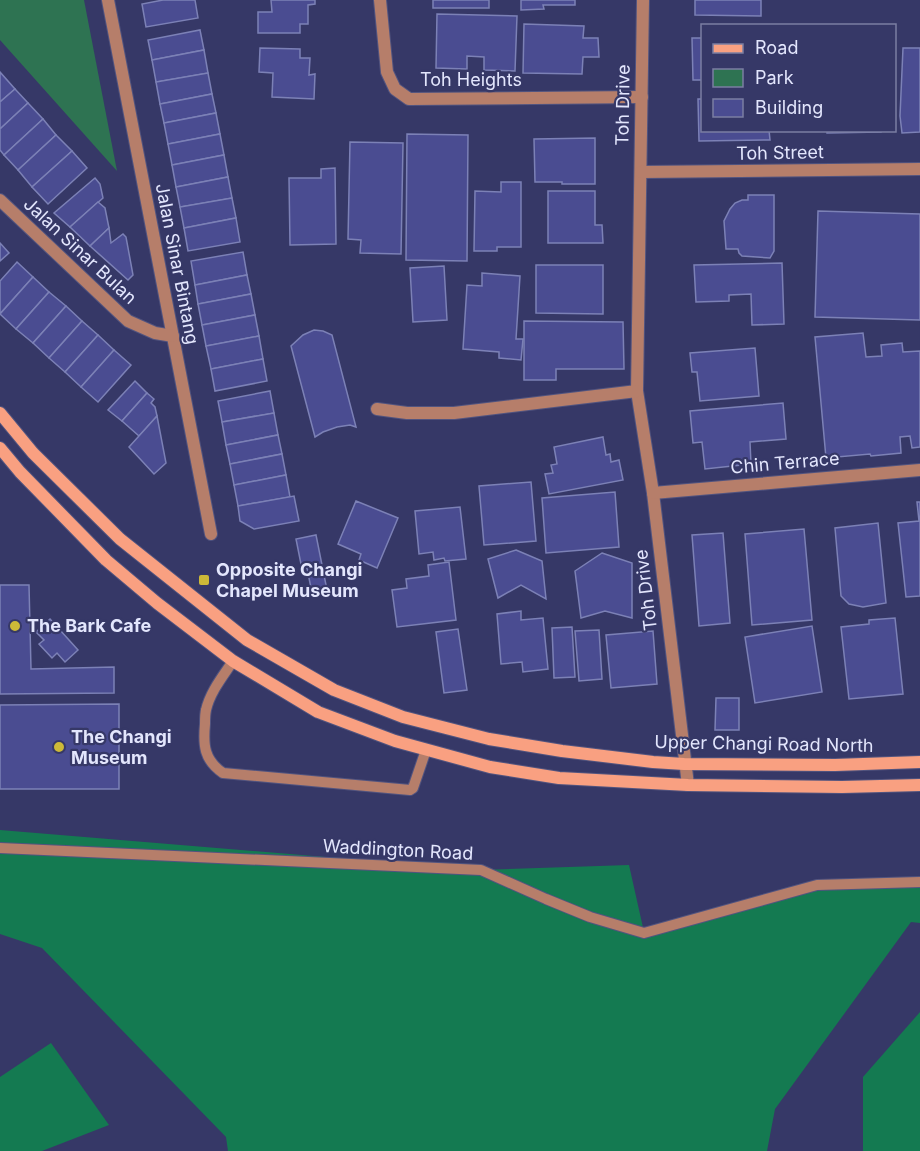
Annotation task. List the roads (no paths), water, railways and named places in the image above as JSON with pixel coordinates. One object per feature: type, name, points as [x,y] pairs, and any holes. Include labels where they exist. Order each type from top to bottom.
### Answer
[{"type":"street","name":"Jalan Sinar Bintang","points":[[108,0],[211,534]]},
{"type":"street","name":"Toh Heights","points":[[380,0],[387,72],[395,89],[409,99],[642,97]]},
{"type":"street","name":"Toh Drive","points":[[643,0],[637,391],[653,493],[688,785]]},
{"type":"street","name":"Toh Street","points":[[640,172],[920,169]]},
{"type":"street","name":"Jalan Sinar Bulan","points":[[0,200],[128,321],[155,333],[172,336]]},
{"type":"street","points":[[377,409],[407,413],[454,413],[637,391]]},
{"type":"street","name":"Upper Changi Road North","points":[[0,413],[33,453],[120,539],[247,640],[334,690],[403,717],[489,739],[572,752],[684,764],[835,765],[920,762]]},
{"type":"street","points":[[0,448],[20,472],[106,560],[157,603],[233,661],[318,712],[395,741],[490,767],[559,778],[688,785],[842,787],[920,785]]},
{"type":"street","name":"Chin Terrace","points":[[653,493],[920,470]]},
{"type":"lane","points":[[233,661],[215,688],[206,710],[203,741],[206,754],[214,767],[223,774],[410,790],[414,788],[426,750]]},
{"type":"lane","name":"Waddington Road","points":[[0,848],[481,870],[591,917],[644,933],[817,885],[920,882]]},
{"type":"place","name":"Opposite Changi Chapel Museum","points":[[204,580]]},
{"type":"place","name":"The Bark Cafe","points":[[15,626]]},
{"type":"place","name":"The Changi Museum","points":[[59,747]]}]
